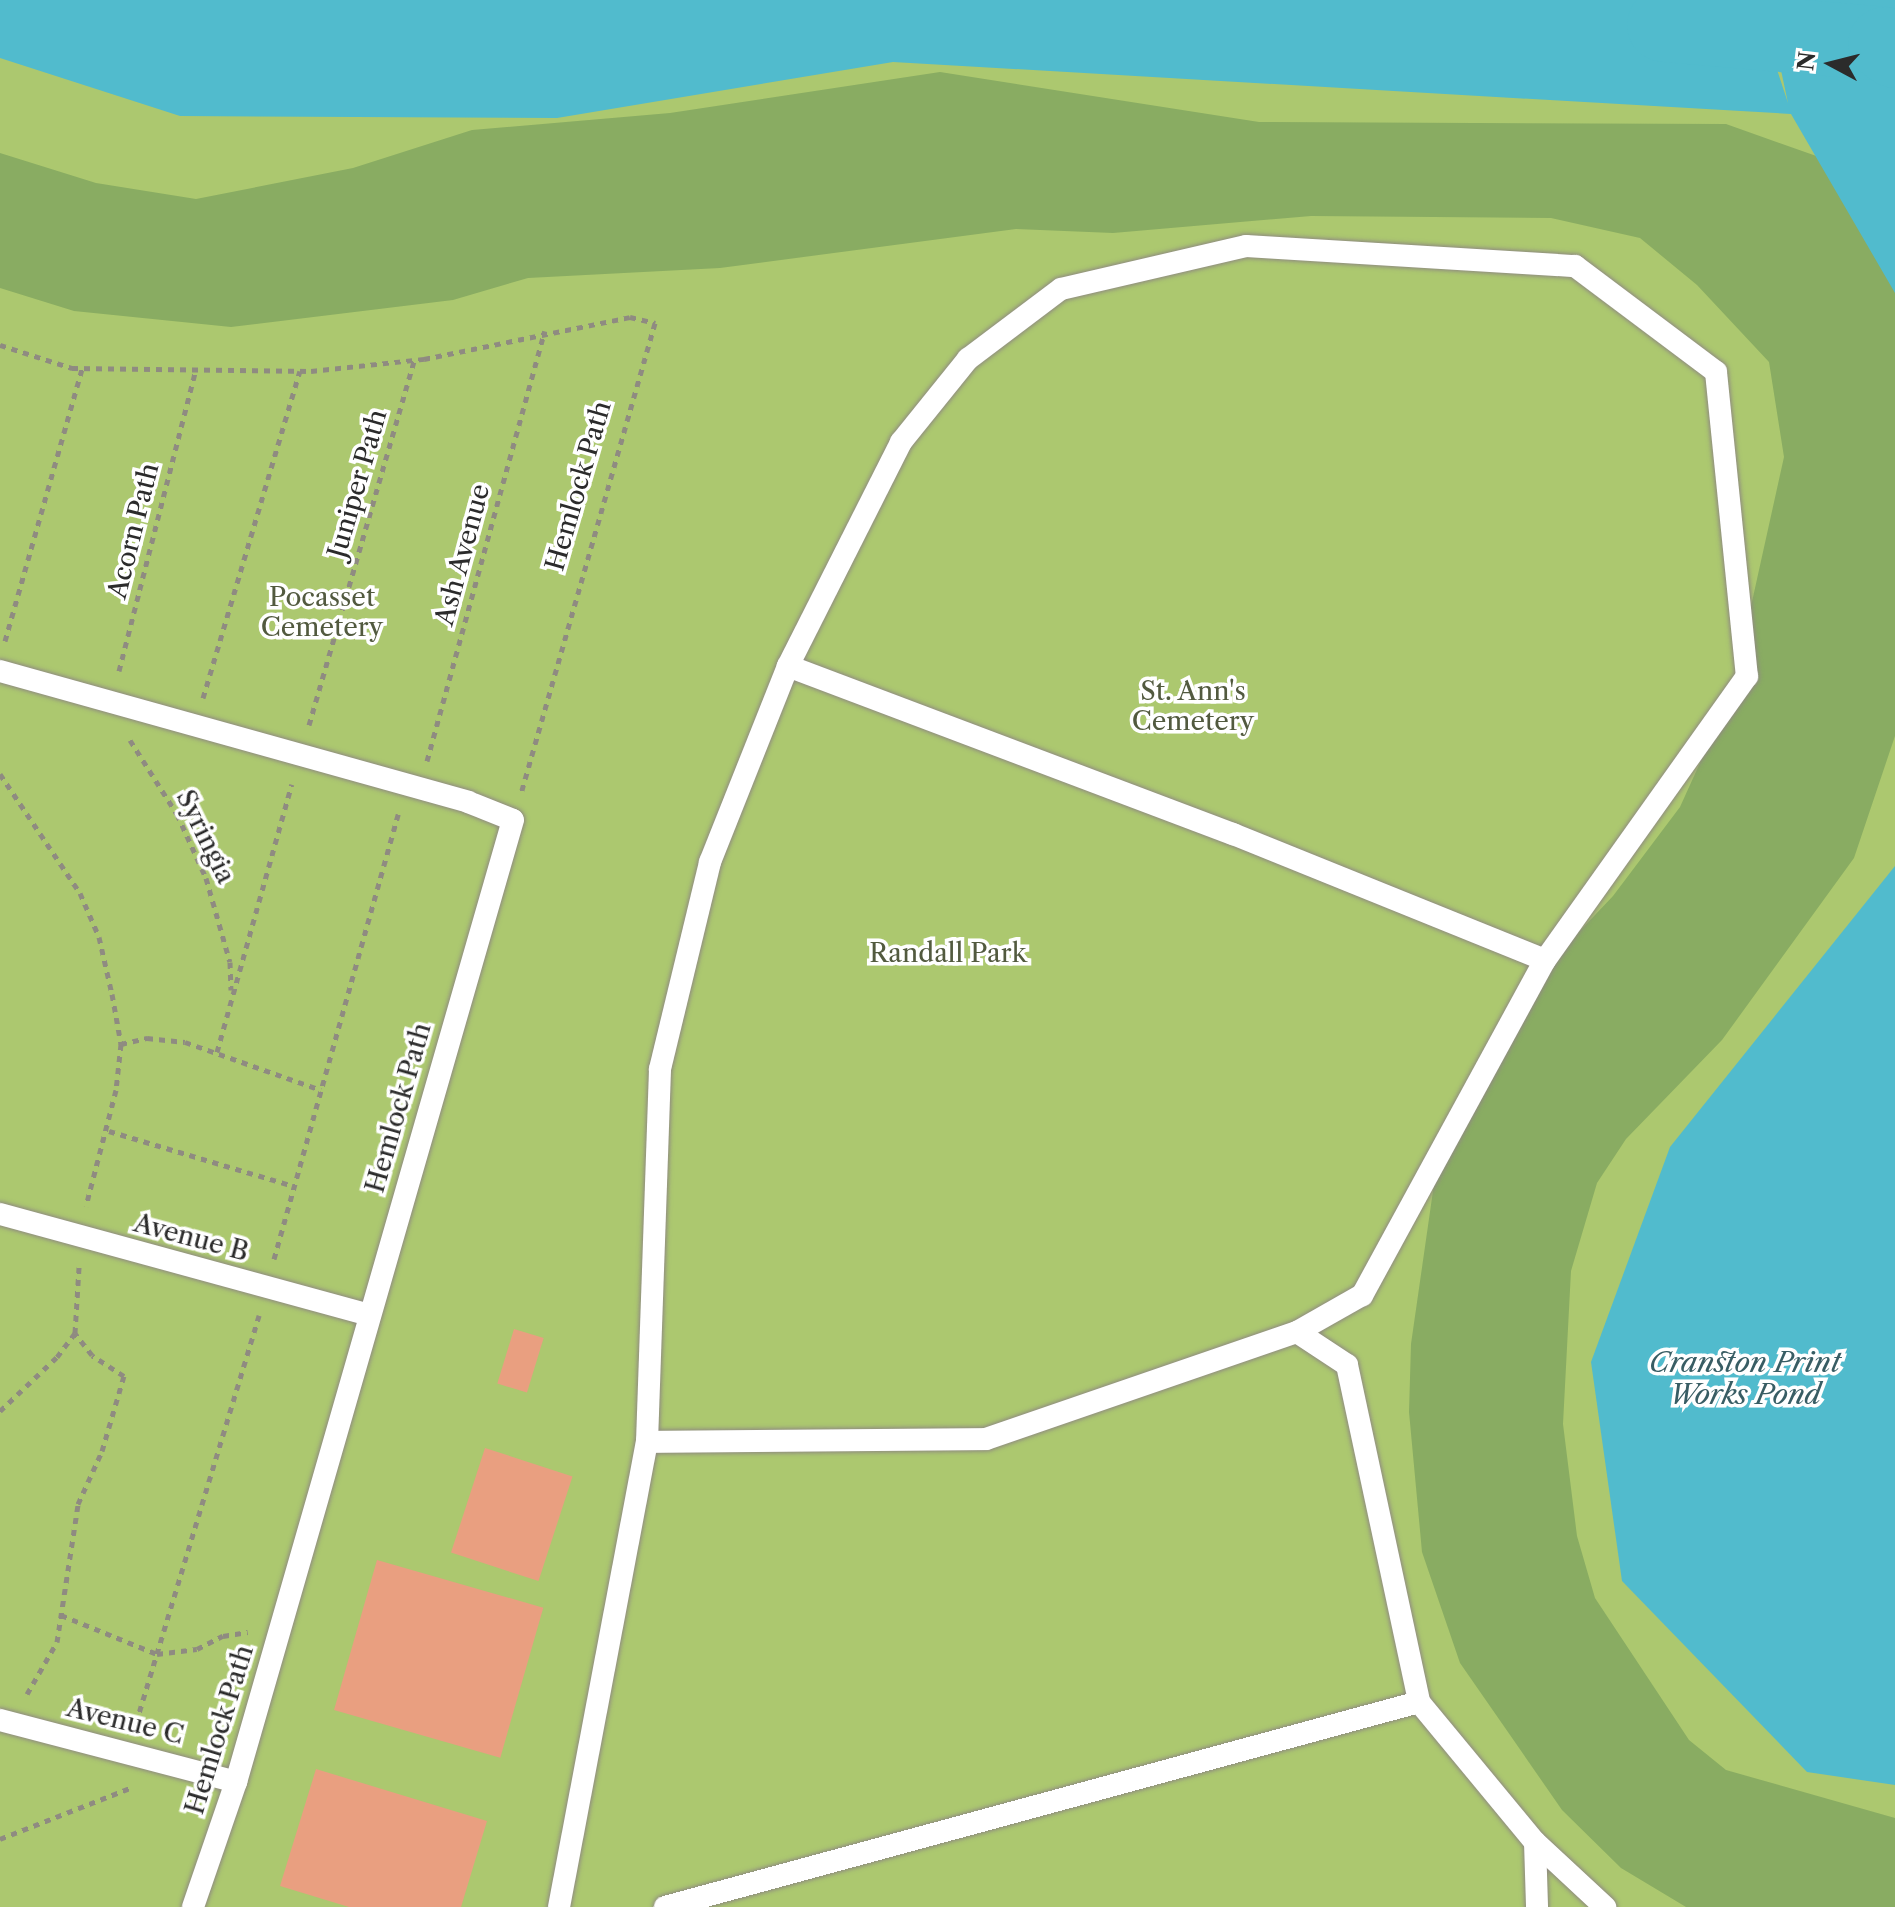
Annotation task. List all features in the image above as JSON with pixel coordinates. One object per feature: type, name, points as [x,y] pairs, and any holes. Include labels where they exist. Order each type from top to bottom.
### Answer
[{"type":"lane","points":[[559,1907],[647,1442],[660,1069],[710,862],[788,666],[901,442],[968,359],[1061,289],[1246,246],[1575,266],[1716,372],[1747,676],[1545,960],[1362,1295],[1297,1332],[986,1439],[647,1442]]},
{"type":"lane","points":[[788,666],[1218,829],[1545,960]]},
{"type":"lane","points":[[0,671],[420,789],[513,820]]},
{"type":"lane","name":"Hemlock Path","points":[[193,1907],[236,1782],[513,820]]},
{"type":"lane","name":"Avenue B","points":[[0,1214],[368,1315]]},
{"type":"lane","points":[[1297,1332],[1347,1365],[1419,1702],[1535,1842],[1605,1907]]},
{"type":"lane","points":[[665,1907],[1419,1702]]},
{"type":"lane","name":"Avenue C","points":[[0,1720],[236,1782]]},
{"type":"lane","points":[[1535,1842],[1537,1907]]},
{"type":"path","name":"Hemlock Path","points":[[513,820],[655,323],[630,317],[545,331]]},
{"type":"path","points":[[0,345],[82,368],[300,371],[414,361],[545,331]]},
{"type":"path","name":"Ash Avenue","points":[[420,789],[545,331]]},
{"type":"path","name":"Juniper Path","points":[[217,1052],[414,361]]},
{"type":"path","points":[[0,657],[82,368]]},
{"type":"path","name":"Acorn Path","points":[[111,702],[196,370]]},
{"type":"path","points":[[194,726],[300,371]]},
{"type":"path","name":"Syringia","points":[[111,702],[141,762],[177,814],[206,878],[230,962],[231,1000]]},
{"type":"path","points":[[121,1044],[147,1038],[217,1052],[321,1090]]},
{"type":"path","points":[[109,1131],[294,1186]]},
{"type":"path","points":[[0,1411],[57,1357],[75,1333]]},
{"type":"path","points":[[61,1615],[157,1654],[197,1649],[246,1632],[276,1641]]},
{"type":"path","points":[[0,1839],[182,1766]]},
{"type":"green space","name":"Randall Park","points":[[0,0],[1895,0],[1895,1907],[0,1907]]},
{"type":"green space","points":[[940,72],[1259,122],[1726,124],[1822,158],[1895,213],[1895,736],[1854,858],[1722,1040],[1626,1139],[1597,1183],[1571,1271],[1563,1424],[1577,1536],[1595,1598],[1689,1740],[1726,1770],[1895,1818],[1895,1907],[1686,1907],[1621,1868],[1562,1810],[1460,1663],[1422,1552],[1409,1412],[1411,1344],[1435,1177],[1539,974],[1613,896],[1680,807],[1732,692],[1784,457],[1769,362],[1697,285],[1640,238],[1551,218],[1311,216],[1113,233],[1016,229],[720,268],[528,278],[453,300],[231,327],[74,311],[0,288],[0,153],[96,183],[196,199],[353,168],[472,130],[670,113]]},
{"type":"water","points":[[0,0],[1754,0],[1788,103],[1766,0],[1895,0],[1895,293],[1791,114],[893,62],[557,118],[180,116],[0,58]]},
{"type":"water","name":"Cranston Print Works Pond","points":[[1895,866],[1895,1785],[1807,1772],[1622,1581],[1591,1362],[1670,1147]]},
{"type":"building","points":[[514,1329],[544,1338],[527,1393],[497,1384]]},
{"type":"building","points":[[485,1448],[572,1476],[539,1581],[451,1553]]},
{"type":"building","points":[[377,1560],[543,1608],[500,1758],[334,1710]]},
{"type":"building","points":[[316,1769],[487,1821],[461,1907],[349,1907],[280,1886]]},
{"type":"waterway","points":[[1664,25],[1885,44],[1895,51]]},
{"type":"park label","name":"Pocasset Cemetery","points":[[322,613]]},
{"type":"park label","name":"St. Ann's Cemetery","points":[[1193,707]]}]
